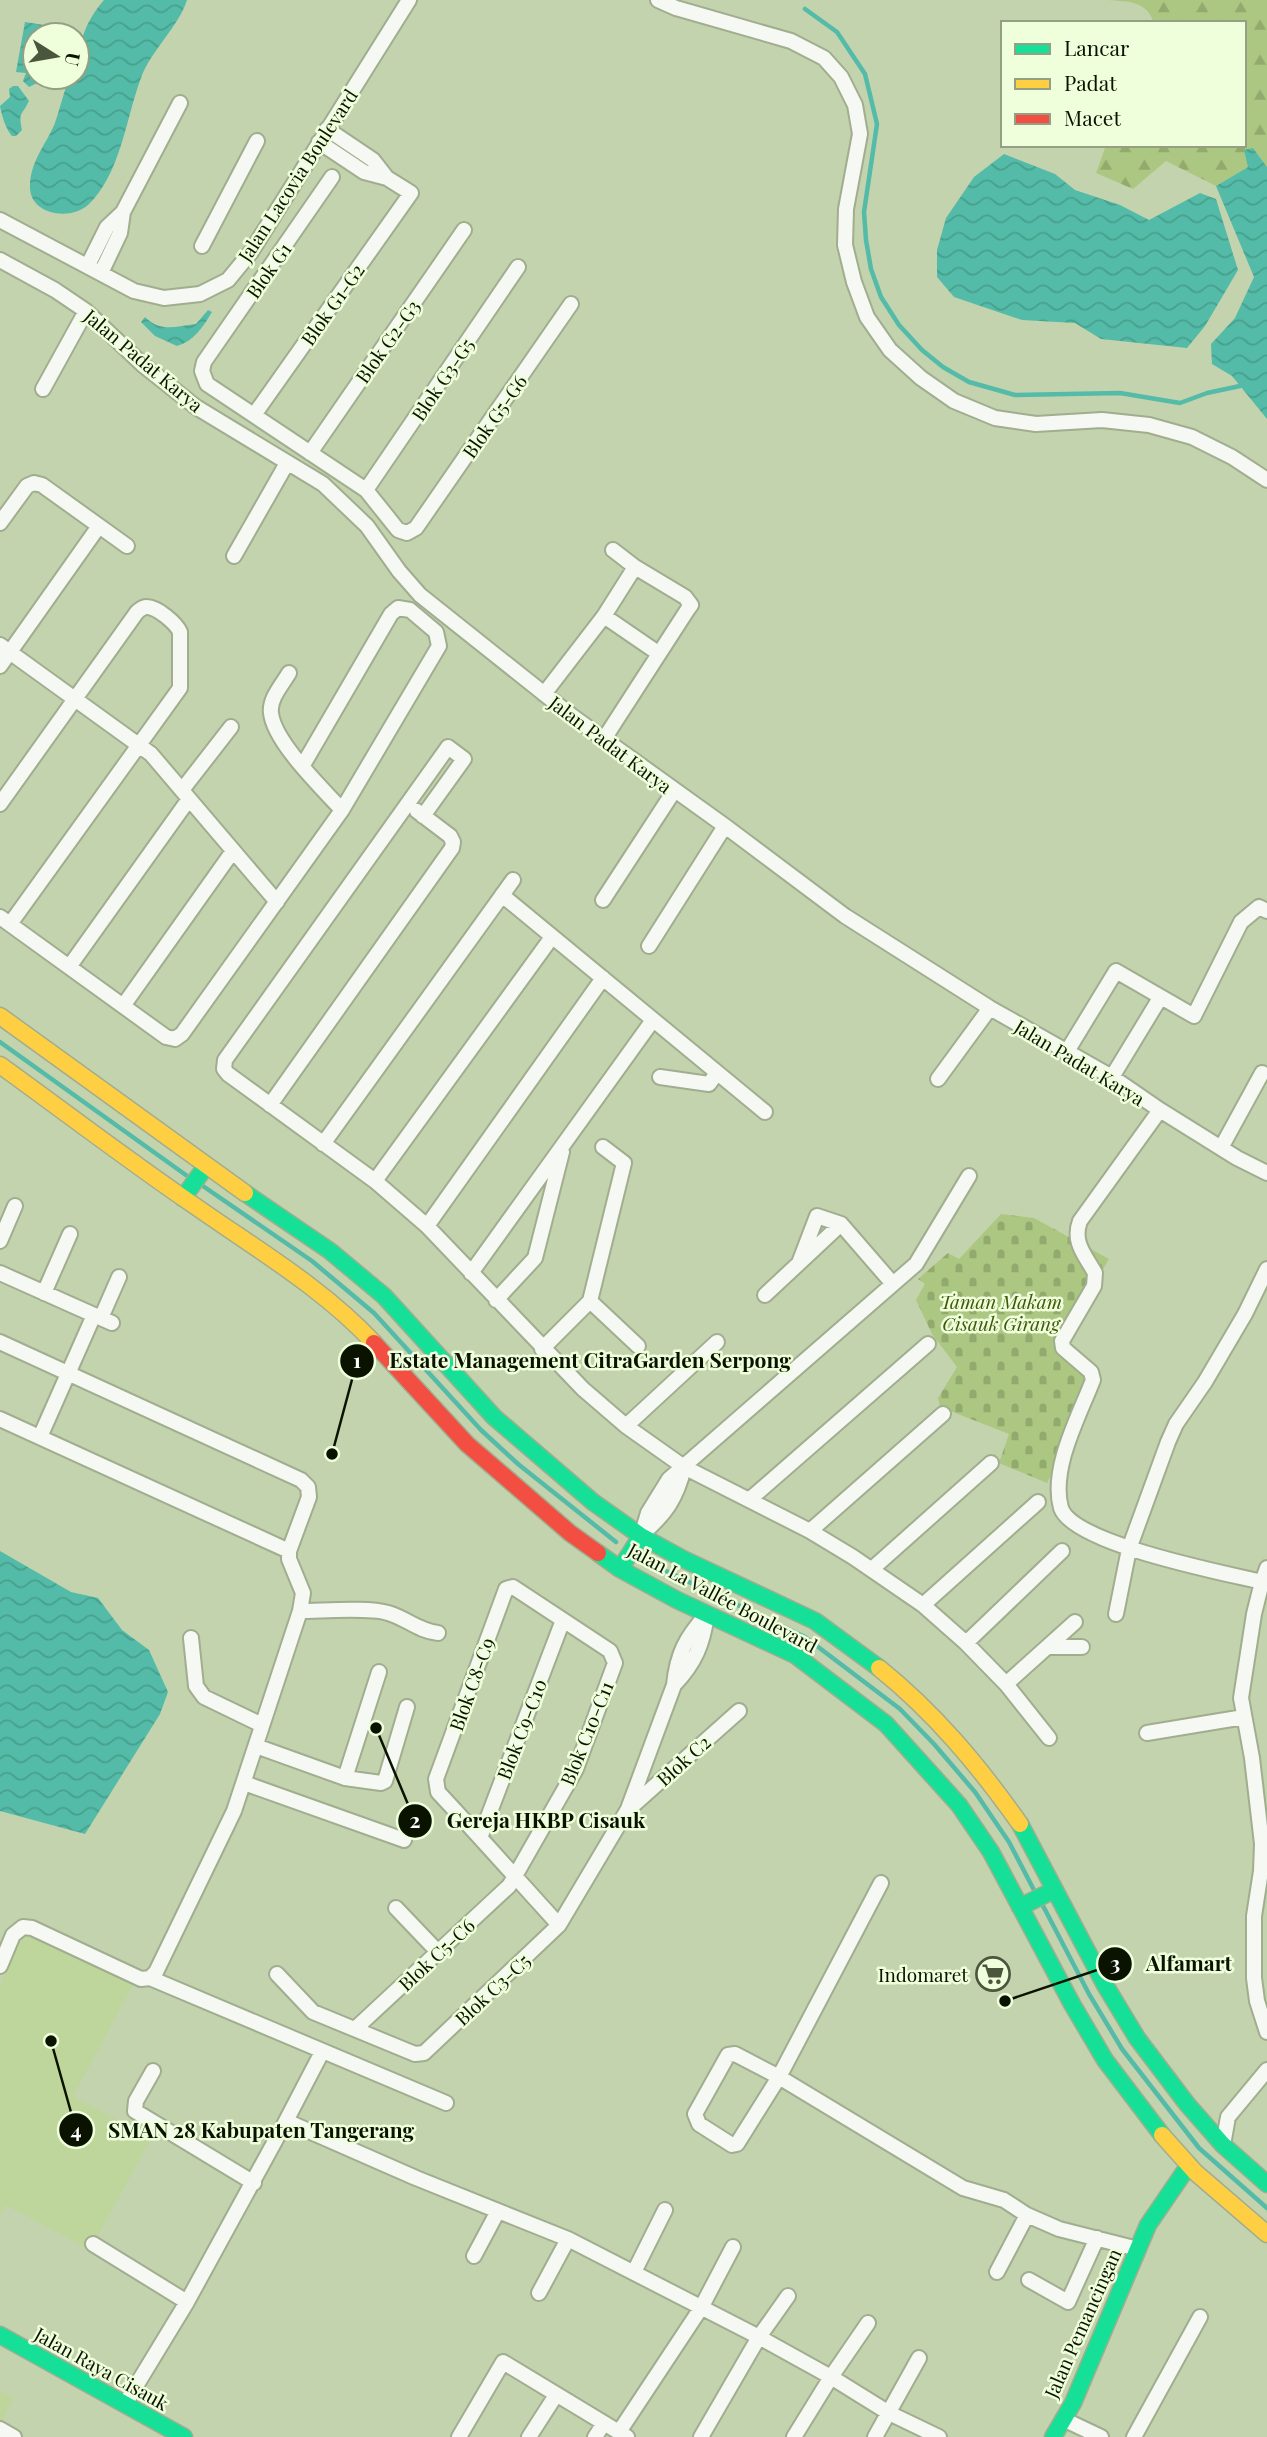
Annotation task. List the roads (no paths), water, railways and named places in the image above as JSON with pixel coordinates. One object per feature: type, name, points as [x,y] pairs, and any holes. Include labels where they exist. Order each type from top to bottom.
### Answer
[{"type":"street","name":"Jalan Lacovia Boulevard","points":[[0,220],[134,291],[164,298],[200,294],[228,280],[251,252],[409,0]]},
{"type":"street","points":[[658,0],[676,8],[791,41],[824,58],[841,77],[855,105],[860,134],[846,209],[845,245],[854,282],[867,317],[890,350],[921,379],[954,401],[995,418],[1036,424],[1102,420],[1149,425],[1192,437],[1232,457],[1267,481]]},
{"type":"street","points":[[94,269],[107,227],[123,212],[180,103]]},
{"type":"street","points":[[327,129],[373,160],[387,178]]},
{"type":"street","points":[[202,246],[257,141]]},
{"type":"street","points":[[319,142],[364,172],[387,178]]},
{"type":"street","name":"Blok G1","points":[[254,415],[207,384],[202,371],[204,362],[332,177]]},
{"type":"street","name":"Blok G1-G2","points":[[254,415],[411,193],[387,178]]},
{"type":"street","name":"Blok G2-G3","points":[[310,453],[464,230]]},
{"type":"street","name":"Jalan Padat Karya","points":[[0,260],[55,290],[86,311],[143,365],[196,407],[324,484],[355,513],[420,595],[544,694],[836,910],[990,1008],[1112,1077],[1221,1148],[1267,1173]]},
{"type":"street","name":"Blok G3-G5","points":[[366,490],[518,267]]},
{"type":"street","name":"Blok G5-G6","points":[[366,490],[398,530],[407,533],[416,528],[571,304]]},
{"type":"street","points":[[43,389],[86,311]]},
{"type":"street","points":[[254,415],[366,490]]},
{"type":"street","points":[[233,556],[286,463]]},
{"type":"street","points":[[0,523],[27,486],[34,483],[43,485],[127,546]]},
{"type":"street","points":[[0,666],[5,648],[99,526]]},
{"type":"street","points":[[604,739],[691,605],[685,597],[635,567],[613,550]]},
{"type":"street","points":[[544,694],[604,616],[635,567]]},
{"type":"street","points":[[0,804],[137,612],[144,607],[151,607],[178,626],[180,688],[5,920],[166,1037],[175,1039],[182,1034],[342,810],[439,646],[436,632],[410,610],[398,608],[391,614],[303,765]]},
{"type":"street","points":[[604,616],[659,653]]},
{"type":"street","points":[[5,648],[150,754],[277,902]]},
{"type":"street","points":[[289,673],[273,698],[271,712],[279,737],[342,810]]},
{"type":"street","points":[[69,967],[231,727]]},
{"type":"street","points":[[424,816],[464,759],[448,747],[225,1060],[224,1069],[375,1181],[427,1226],[542,1349],[626,1426],[684,1467],[810,1531],[872,1569],[923,1605],[966,1643],[1006,1684],[1049,1738]]},
{"type":"street","points":[[603,900],[674,791]]},
{"type":"street","points":[[270,1105],[452,848],[450,836],[408,805]]},
{"type":"street","points":[[649,946],[725,826]]},
{"type":"street","points":[[123,1006],[233,851]]},
{"type":"street","points":[[323,1144],[513,880]]},
{"type":"street","points":[[502,895],[765,1112]]},
{"type":"street","points":[[1066,1053],[1116,971],[1194,1016],[1241,922],[1259,907],[1267,911]]},
{"type":"street","points":[[375,1181],[552,937]]},
{"type":"street","points":[[427,1226],[603,978]]},
{"type":"street","points":[[1112,1077],[1160,998]]},
{"type":"street","points":[[938,1079],[990,1008]]},
{"type":"street","name":"Jalan La Vallée Boulevard","points":[[0,1016],[206,1166],[330,1251],[384,1296],[494,1417],[593,1502],[641,1536],[682,1559],[814,1621],[860,1653],[912,1695],[990,1781],[1025,1832],[1105,1985],[1137,2038],[1186,2104],[1223,2145],[1267,2184]]},
{"type":"street","points":[[471,1273],[653,1020]]},
{"type":"street","name":"Jalan La Vallée Boulevard","points":[[0,1065],[183,1198],[306,1283],[359,1326],[467,1444],[570,1533],[620,1569],[795,1655],[886,1724],[959,1805],[992,1853],[1072,2004],[1105,2060],[1157,2129],[1192,2169],[1267,2234]]},
{"type":"street","points":[[660,1077],[709,1084],[717,1073]]},
{"type":"street","points":[[1221,1148],[1262,1073]]},
{"type":"street","points":[[1160,1110],[1080,1221],[1076,1241],[1096,1279],[1062,1341],[1063,1348],[1091,1372],[1093,1380],[1068,1440],[1058,1488],[1061,1507],[1065,1516],[1073,1523],[1129,1549],[1265,1578],[1254,1614],[1241,1698],[1252,1758],[1262,1844],[1254,1925],[1255,1990],[1267,2032]]},
{"type":"street","points":[[496,1300],[535,1258],[564,1143]]},
{"type":"street","points":[[542,1349],[590,1301],[624,1163],[603,1147]]},
{"type":"street","points":[[183,1198],[206,1166]]},
{"type":"street","points":[[620,1569],[641,1536],[660,1520],[679,1489],[684,1467],[916,1264],[969,1175]]},
{"type":"street","points":[[0,1241],[15,1206]]},
{"type":"street","points":[[799,1263],[817,1216],[841,1224],[893,1284]]},
{"type":"street","points":[[765,1295],[841,1224]]},
{"type":"street","points":[[44,1293],[70,1234]]},
{"type":"street","points":[[1116,1614],[1129,1549],[1176,1424],[1205,1382],[1245,1314],[1267,1269]]},
{"type":"street","points":[[0,1273],[102,1319]]},
{"type":"street","points":[[40,1437],[69,1372],[102,1319],[119,1277]]},
{"type":"street","points":[[590,1301],[638,1346]]},
{"type":"street","points":[[0,1342],[301,1480],[308,1487],[309,1497],[289,1551],[289,1559],[303,1593],[300,1611],[244,1783],[215,1852],[156,1972],[150,1978]]},
{"type":"street","points":[[626,1426],[717,1342]]},
{"type":"street","points":[[749,1500],[928,1344]]},
{"type":"street","points":[[810,1531],[943,1414]]},
{"type":"street","points":[[0,1419],[289,1551]]},
{"type":"street","points":[[872,1569],[991,1463]]},
{"type":"street","points":[[923,1605],[1038,1502]]},
{"type":"street","points":[[966,1643],[1062,1551]]},
{"type":"street","name":"Blok C8-C9","points":[[480,1838],[438,1792],[436,1779],[506,1589],[513,1587],[563,1620]]},
{"type":"street","points":[[300,1611],[384,1612],[398,1616],[425,1632],[438,1633]]},
{"type":"street","points":[[628,1809],[674,1685],[690,1668],[704,1637],[707,1614]]},
{"type":"street","name":"Blok C10-C11","points":[[514,1876],[576,1769],[615,1662],[610,1651],[563,1620]]},
{"type":"street","name":"Blok C9-C10","points":[[480,1838],[563,1620]]},
{"type":"street","points":[[1006,1684],[1075,1622]]},
{"type":"street","points":[[191,1639],[196,1686],[200,1693],[262,1725]]},
{"type":"street","points":[[1047,1647],[1082,1647]]},
{"type":"street","points":[[345,1778],[379,1672]]},
{"type":"street","points":[[256,1746],[345,1778],[377,1783],[385,1781],[407,1707]]},
{"type":"street","name":"Blok C2","points":[[628,1809],[739,1711]]},
{"type":"street","points":[[1147,1733],[1244,1717]]},
{"type":"street","points":[[244,1783],[404,1840]]},
{"type":"street","name":"Blok C3-C5","points":[[355,2029],[415,2054],[424,2053],[559,1925],[628,1809]]},
{"type":"street","points":[[480,1838],[559,1925]]},
{"type":"street","name":"Blok C5-C6","points":[[355,2029],[509,1886],[514,1876]]},
{"type":"street","points":[[881,1883],[779,2077],[735,2146],[695,2119],[695,2114],[728,2055],[735,2054],[779,2077],[963,2188],[1004,2200],[1027,2215],[1059,2229],[1138,2249]]},
{"type":"street","points":[[1020,1907],[1054,1889]]},
{"type":"street","points":[[396,1908],[438,1952]]},
{"type":"street","points":[[0,1966],[13,1935],[23,1927],[32,1928],[141,1979],[150,1978],[446,2103]]},
{"type":"street","points":[[278,1974],[313,2012],[355,2029]]},
{"type":"street","points":[[125,2404],[187,2302],[254,2183],[322,2052]]},
{"type":"street","points":[[1223,2145],[1228,2117],[1267,2070]]},
{"type":"street","points":[[153,2071],[136,2101],[135,2111],[254,2183]]},
{"type":"street","points":[[286,2121],[568,2239],[759,2337],[889,2413],[939,2437]]},
{"type":"street","name":"Jalan Pemancingan","points":[[1053,2437],[1073,2403],[1148,2225],[1192,2169]]},
{"type":"street","points":[[634,2272],[665,2210]]},
{"type":"street","points":[[474,2256],[498,2211]]},
{"type":"street","points":[[998,2272],[1027,2215]]},
{"type":"street","points":[[1029,2280],[1068,2302],[1097,2238]]},
{"type":"street","points":[[539,2294],[568,2239]]},
{"type":"street","points":[[93,2244],[187,2302]]},
{"type":"street","points":[[459,2437],[503,2362],[623,2435],[701,2308],[733,2247]]},
{"type":"street","points":[[701,2437],[759,2337],[788,2296]]},
{"type":"street","points":[[1134,2437],[1200,2317]]},
{"type":"street","points":[[794,2437],[868,2323]]},
{"type":"street","name":"Jalan Raya Cisauk","points":[[0,2335],[184,2437]]},
{"type":"street","points":[[875,2437],[919,2358]]},
{"type":"street","points":[[529,2437],[556,2395]]},
{"type":"street","points":[[1063,2419],[1101,2437]]},
{"type":"street","points":[[595,2437],[604,2423]]},
{"type":"street","points":[[0,2429],[14,2437]]},
{"type":"water","points":[[104,0],[187,0],[145,68],[108,178],[88,205],[80,210],[62,214],[37,204],[32,196],[31,178],[39,154],[55,123],[65,91],[91,91],[90,21]]},
{"type":"water","points":[[21,44],[21,72],[16,72]]},
{"type":"water","points":[[18,86],[29,101],[21,116],[22,130],[16,136],[12,136],[8,130],[0,106],[10,97],[9,89]]},
{"type":"water","points":[[1253,148],[1267,167],[1267,419],[1232,376],[1212,364],[1211,344],[1235,318],[1254,277],[1216,186],[1248,167],[1244,150]]},
{"type":"water","points":[[1004,154],[1055,174],[1075,190],[1120,205],[1149,220],[1200,193],[1216,199],[1238,270],[1205,326],[1187,348],[1101,339],[1075,323],[1022,320],[954,297],[937,277],[937,250],[946,218],[974,177]]},
{"type":"water","points":[[208,310],[212,312],[197,333],[177,346],[155,336],[141,322],[145,317],[163,327],[196,324]]},
{"type":"water","points":[[0,1551],[71,1592],[98,1598],[122,1630],[149,1650],[168,1692],[160,1714],[85,1834],[0,1811]]},
{"type":"waterway","points":[[805,9],[837,32],[865,74],[877,124],[864,212],[871,269],[881,297],[899,325],[922,350],[943,367],[969,382],[1015,395],[1120,393],[1180,403],[1207,393],[1240,386]]},
{"type":"waterway","points":[[0,1042],[190,1178]]},
{"type":"waterway","points":[[200,1184],[312,1261],[374,1313],[481,1430],[518,1464],[616,1542]]},
{"type":"waterway","points":[[649,1563],[805,1637],[900,1709],[975,1792],[1009,1842],[1036,1894]]},
{"type":"waterway","points":[[1041,1902],[1089,1994],[1122,2049],[1199,2148],[1267,2208]]},
{"type":"place","name":"Estate Management CitraGarden Serpong","points":[[332,1454]]},
{"type":"place","name":"Gereja HKBP Cisauk","points":[[376,1728]]},
{"type":"place","name":"Indomaret","points":[[993,1974]]},
{"type":"place","name":"Alfamart","points":[[1005,2001]]},
{"type":"place","name":"SMAN 28 Kabupaten Tangerang","points":[[51,2041]]},
{"type":"park label","name":"Taman Makam Cisauk Girang","points":[[1001,1312]]}]
